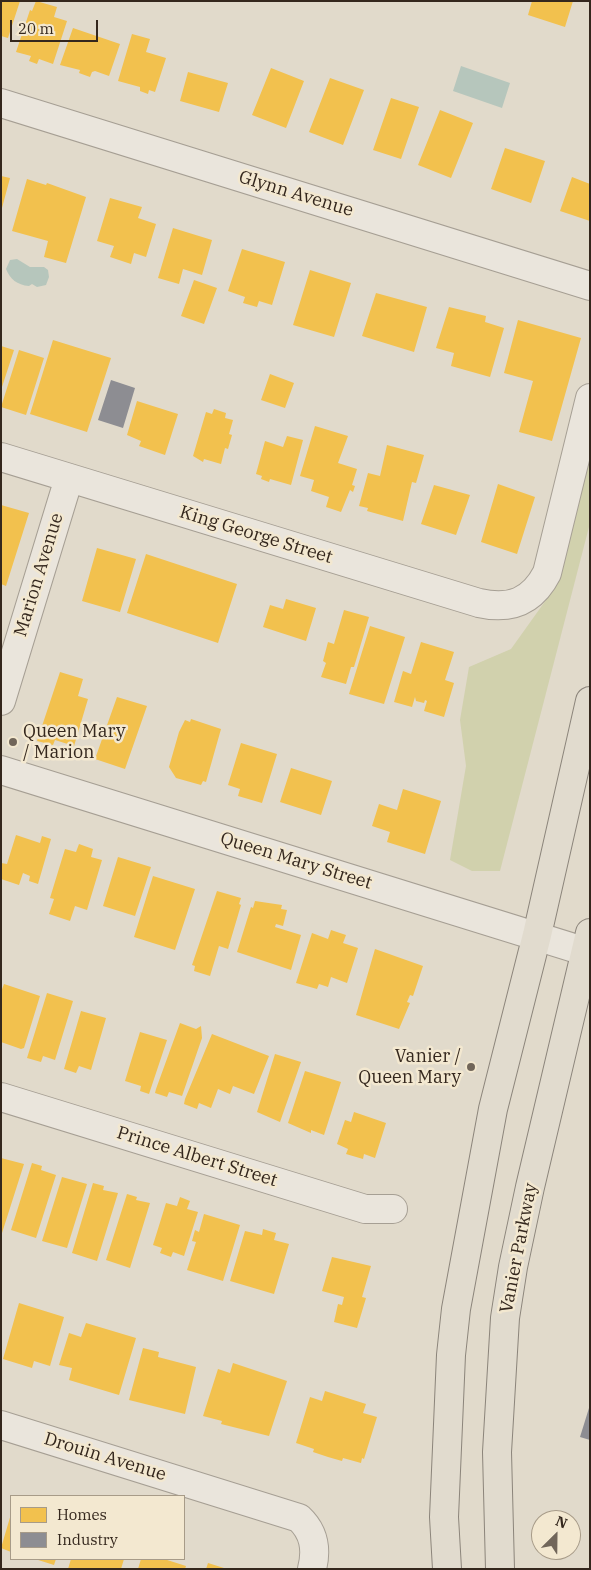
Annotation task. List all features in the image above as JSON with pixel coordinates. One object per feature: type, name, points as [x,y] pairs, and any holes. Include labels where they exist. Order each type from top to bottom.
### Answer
[{"type":"main road","points":[[447,1569],[444,1517],[449,1383],[456,1309],[493,1109],[537,935],[590,701]]},
{"type":"main road","name":"Vanier Parkway","points":[[500,1569],[497,1452],[505,1318],[513,1267],[530,1187],[588,946]]},
{"type":"street","name":"Glynn Avenue","points":[[1,103],[590,286]]},
{"type":"street","name":"King George Street","points":[[1,457],[479,603],[492,606],[513,605],[532,596],[547,573],[590,398]]},
{"type":"street","name":"Marion Avenue","points":[[1,701],[69,478]]},
{"type":"street","name":"Queen Mary Street","points":[[1,770],[537,935],[588,946]]},
{"type":"street","name":"Prince Albert Street","points":[[1,1097],[365,1209],[393,1209]]},
{"type":"street","name":"Drouin Avenue","points":[[1,1425],[299,1518],[307,1526],[314,1542],[312,1569]]},
{"type":"green space","points":[[590,427],[590,523],[500,871],[472,871],[450,860],[466,766],[460,720],[469,667],[511,649],[546,600]]},
{"type":"shaded area","points":[[461,66],[510,83],[502,108],[453,91]]},
{"type":"shaded area","points":[[17,259],[30,267],[44,267],[48,270],[49,277],[46,285],[37,287],[32,284],[29,286],[14,281],[6,269],[10,260]]},
{"type":"building: Homes","points":[[1,1],[20,1],[8,38],[1,36]]},
{"type":"building: Homes","points":[[36,1],[57,7],[54,17],[67,21],[53,64],[39,59],[37,64],[29,61],[31,56],[16,52],[30,10],[32,11]]},
{"type":"building: Homes","points":[[532,1],[573,1],[565,27],[528,15]]},
{"type":"building: Homes","points":[[73,28],[120,44],[109,76],[95,71],[92,72],[90,77],[79,73],[80,70],[60,65]]},
{"type":"building: Homes","points":[[132,34],[150,39],[146,52],[166,58],[155,92],[149,90],[148,94],[140,91],[140,87],[118,81]]},
{"type":"building: Homes","points":[[271,68],[304,81],[286,128],[252,115]]},
{"type":"building: Homes","points":[[188,72],[228,83],[219,112],[180,101]]},
{"type":"building: Homes","points":[[330,78],[364,90],[343,145],[309,132]]},
{"type":"building: Homes","points":[[391,98],[419,107],[401,159],[373,150]]},
{"type":"building: Homes","points":[[440,110],[473,123],[451,178],[418,165]]},
{"type":"building: Homes","points":[[505,148],[545,161],[531,203],[491,189]]},
{"type":"building: Homes","points":[[1,176],[10,178],[2,208],[1,208]]},
{"type":"building: Homes","points":[[572,177],[590,184],[590,221],[560,211]]},
{"type":"building: Homes","points":[[27,179],[46,185],[47,183],[86,197],[66,263],[44,257],[48,241],[12,231]]},
{"type":"building: Homes","points":[[110,198],[142,207],[138,218],[156,224],[146,257],[134,253],[131,264],[110,257],[114,246],[97,241]]},
{"type":"building: Homes","points":[[173,228],[212,240],[202,275],[183,269],[179,284],[158,278]]},
{"type":"building: Homes","points":[[242,249],[285,262],[272,305],[259,301],[257,307],[243,303],[245,297],[228,291]]},
{"type":"building: Homes","points":[[310,270],[351,283],[334,337],[293,325]]},
{"type":"building: Homes","points":[[194,280],[217,288],[204,324],[181,316]]},
{"type":"building: Homes","points":[[376,293],[427,307],[414,352],[362,336]]},
{"type":"building: Homes","points":[[449,307],[486,316],[485,322],[504,328],[490,377],[451,366],[454,353],[436,348]]},
{"type":"building: Homes","points":[[518,320],[581,338],[552,441],[519,432],[533,381],[504,373]]},
{"type":"building: Homes","points":[[53,340],[111,358],[87,432],[30,414]]},
{"type":"building: Homes","points":[[1,346],[14,350],[2,387],[1,387]]},
{"type":"building: Homes","points":[[19,350],[44,358],[26,415],[1,407]]},
{"type":"building: Homes","points":[[270,374],[294,383],[285,408],[261,400]]},
{"type":"building: Homes","points":[[137,401],[178,414],[165,455],[139,446],[141,441],[127,435]]},
{"type":"building: Homes","points":[[214,409],[226,413],[225,418],[233,420],[229,434],[232,435],[228,449],[225,448],[221,464],[204,459],[203,462],[193,456],[206,412],[212,414]]},
{"type":"building: Homes","points":[[315,426],[348,436],[338,463],[357,469],[352,485],[355,486],[353,492],[350,490],[341,512],[326,507],[329,497],[311,491],[314,480],[300,476]]},
{"type":"building: Homes","points":[[287,436],[303,440],[291,485],[270,479],[269,482],[261,479],[262,476],[256,474],[265,441],[283,447]]},
{"type":"building: Homes","points":[[387,445],[424,455],[416,483],[412,482],[403,521],[367,511],[368,508],[359,506],[368,473],[380,476]]},
{"type":"building: Homes","points":[[498,484],[535,497],[517,554],[481,542]]},
{"type":"building: Homes","points":[[434,485],[470,495],[456,535],[421,524]]},
{"type":"building: Homes","points":[[1,505],[29,513],[6,586],[1,584]]},
{"type":"building: Homes","points":[[97,548],[136,559],[120,612],[82,601]]},
{"type":"building: Homes","points":[[146,554],[237,584],[218,643],[127,613]]},
{"type":"building: Homes","points":[[286,599],[316,608],[306,641],[263,627],[270,605],[283,609]]},
{"type":"building: Homes","points":[[344,610],[369,617],[354,667],[351,667],[346,684],[321,677],[326,663],[323,661],[328,642],[334,644]]},
{"type":"building: Homes","points":[[370,626],[405,637],[384,704],[349,694]]},
{"type":"building: Homes","points":[[421,642],[454,652],[445,680],[454,683],[444,717],[424,711],[427,701],[425,700],[424,703],[416,701],[415,697],[412,707],[394,702],[403,671],[411,674]]},
{"type":"building: Homes","points":[[60,672],[83,679],[78,696],[88,699],[74,746],[55,740],[53,745],[37,741]]},
{"type":"building: Homes","points":[[117,697],[147,706],[125,769],[95,759]]},
{"type":"building: Homes","points":[[191,719],[221,729],[206,782],[203,781],[201,785],[176,778],[169,767],[179,732],[185,720],[190,722]]},
{"type":"building: Homes","points":[[241,743],[277,754],[262,803],[238,796],[240,789],[228,785]]},
{"type":"building: Homes","points":[[291,768],[332,781],[321,815],[280,802]]},
{"type":"building: Homes","points":[[403,789],[441,801],[425,854],[387,842],[390,832],[372,826],[379,804],[397,810]]},
{"type":"building: Homes","points":[[16,835],[40,843],[42,836],[51,839],[38,884],[29,881],[30,876],[23,873],[19,885],[1,879],[1,863],[7,864]]},
{"type":"building: Homes","points":[[79,844],[93,849],[91,857],[102,860],[87,910],[75,906],[70,921],[49,914],[54,899],[50,898],[65,849],[76,852]]},
{"type":"building: Homes","points":[[118,857],[151,867],[135,916],[103,906]]},
{"type":"building: Homes","points":[[153,876],[195,889],[175,950],[134,937]]},
{"type":"building: Homes","points":[[217,891],[241,898],[239,904],[241,905],[228,949],[219,946],[210,976],[194,971],[195,966],[192,965]]},
{"type":"building: Homes","points":[[255,901],[282,905],[281,909],[287,910],[283,926],[276,924],[275,927],[301,935],[291,970],[237,952],[251,907],[253,908]]},
{"type":"building: Homes","points":[[331,930],[346,935],[343,943],[358,948],[347,983],[331,977],[328,987],[319,984],[317,989],[296,983],[312,933],[328,939]]},
{"type":"building: Homes","points":[[375,949],[423,966],[413,996],[410,995],[407,1002],[410,1003],[399,1029],[356,1015]]},
{"type":"building: Homes","points":[[4,984],[40,996],[24,1048],[21,1049],[1,1042],[1,992]]},
{"type":"building: Homes","points":[[47,993],[73,1001],[55,1060],[43,1056],[41,1062],[27,1058]]},
{"type":"building: Homes","points":[[81,1011],[106,1018],[91,1070],[79,1066],[76,1073],[64,1069]]},
{"type":"building: Homes","points":[[180,1023],[196,1029],[201,1026],[202,1038],[182,1096],[169,1092],[167,1097],[155,1093]]},
{"type":"building: Homes","points":[[140,1032],[167,1040],[149,1094],[140,1091],[141,1086],[125,1081]]},
{"type":"building: Homes","points":[[212,1034],[269,1056],[254,1094],[233,1086],[230,1094],[218,1089],[211,1108],[199,1103],[197,1109],[184,1104],[185,1099]]},
{"type":"building: Homes","points":[[275,1054],[301,1062],[280,1122],[257,1112]]},
{"type":"building: Homes","points":[[305,1071],[341,1082],[324,1135],[311,1130],[311,1133],[288,1123]]},
{"type":"building: Homes","points":[[354,1112],[386,1123],[375,1158],[364,1154],[363,1159],[346,1154],[348,1149],[337,1144],[345,1120],[351,1122]]},
{"type":"building: Homes","points":[[1,1158],[24,1164],[2,1233],[1,1233]]},
{"type":"building: Homes","points":[[32,1163],[42,1166],[41,1170],[56,1175],[36,1238],[11,1230]]},
{"type":"building: Homes","points":[[62,1177],[87,1184],[67,1248],[42,1241]]},
{"type":"building: Homes","points":[[93,1183],[104,1186],[103,1190],[118,1193],[97,1261],[72,1253]]},
{"type":"building: Homes","points":[[127,1194],[137,1197],[136,1200],[150,1203],[130,1268],[106,1260]]},
{"type":"building: Homes","points":[[180,1197],[190,1201],[187,1209],[198,1212],[184,1256],[173,1252],[171,1257],[160,1253],[162,1248],[153,1245],[166,1203],[177,1206]]},
{"type":"building: Homes","points":[[204,1214],[240,1225],[223,1281],[187,1270],[196,1242],[192,1241],[195,1230],[199,1232]]},
{"type":"building: Homes","points":[[263,1229],[276,1233],[274,1240],[289,1244],[274,1294],[230,1281],[245,1231],[262,1235]]},
{"type":"building: Homes","points":[[332,1257],[371,1266],[362,1297],[366,1298],[357,1328],[334,1322],[338,1304],[342,1305],[344,1297],[322,1291]]},
{"type":"building: Homes","points":[[19,1303],[64,1317],[50,1366],[34,1361],[32,1368],[3,1359]]},
{"type":"building: Homes","points":[[86,1323],[136,1338],[119,1395],[69,1380],[72,1368],[59,1365],[69,1333],[81,1337]]},
{"type":"building: Homes","points":[[143,1348],[159,1352],[158,1357],[196,1367],[185,1414],[129,1400]]},
{"type":"building: Homes","points":[[233,1363],[287,1381],[269,1436],[221,1424],[222,1421],[203,1416],[218,1369],[230,1373]]},
{"type":"building: Homes","points":[[325,1391],[366,1404],[363,1413],[377,1417],[364,1459],[362,1458],[361,1463],[343,1458],[342,1461],[328,1457],[313,1452],[314,1449],[296,1443],[310,1397],[322,1401]]},
{"type":"building: Homes","points":[[10,1517],[10,1552],[1,1548]]},
{"type":"building: Homes","points":[[38,1560],[56,1560],[54,1565]]},
{"type":"building: Homes","points":[[71,1560],[124,1560],[121,1569],[68,1569]]},
{"type":"building: Homes","points":[[141,1560],[167,1560],[186,1566],[185,1569],[138,1569]]},
{"type":"building: Homes","points":[[208,1563],[224,1568],[206,1569]]},
{"type":"building: Industry","points":[[111,380],[135,388],[123,428],[98,420]]},
{"type":"building: Industry","points":[[590,1408],[590,1440],[580,1437]]},
{"type":"place","name":"Queen Mary / Marion","points":[[13,742]]},
{"type":"place","name":"Vanier / Queen Mary","points":[[471,1067]]}]
